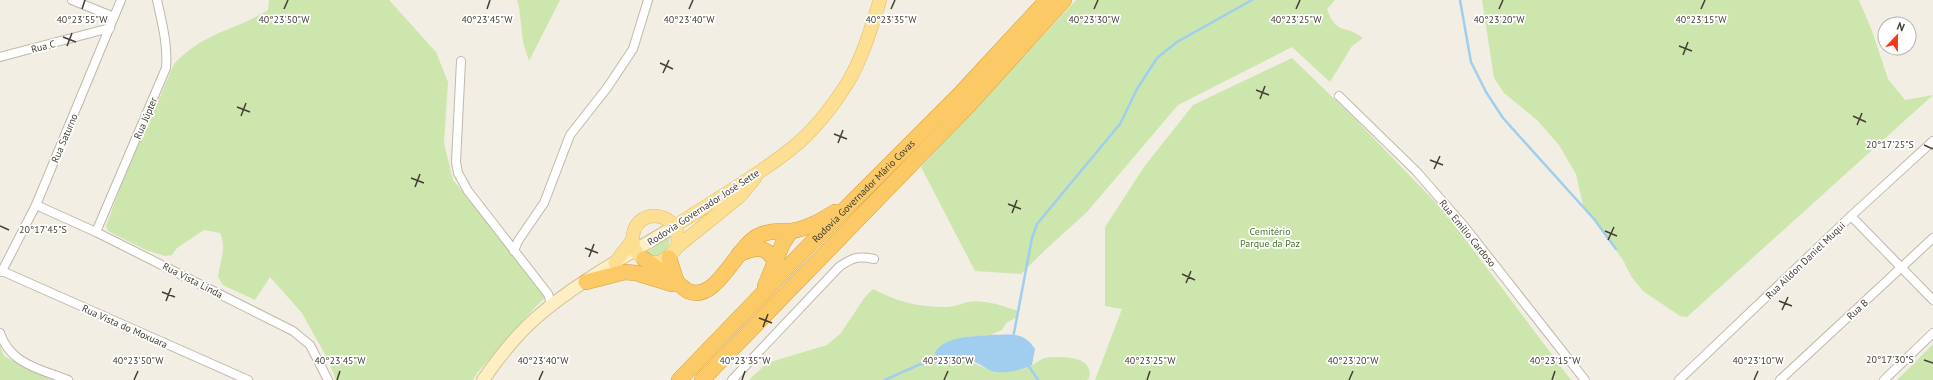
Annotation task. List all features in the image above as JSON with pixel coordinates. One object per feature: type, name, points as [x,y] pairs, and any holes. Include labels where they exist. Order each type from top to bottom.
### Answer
[{"type":"highway","name":"Rodovia Governador Mário Covas","points":[[679,380],[817,237],[960,95],[1047,0]]},
{"type":"highway","name":"Rodovia Governador Mário Covas","points":[[702,380],[969,105],[1064,0]]},
{"type":"highway","points":[[762,294],[775,263],[795,230],[818,222],[855,200]]},
{"type":"highway","points":[[637,250],[680,285],[691,292],[700,292],[709,289],[721,280],[746,244],[757,236],[776,230],[795,230],[817,237],[820,244],[818,250],[753,320],[748,332]]},
{"type":"highway","points":[[738,254],[752,248],[759,248],[768,252],[775,263]]},
{"type":"highway","points":[[673,252],[680,285]]},
{"type":"highway","points":[[586,282],[615,274],[636,273],[680,285]]},
{"type":"main road","name":"Rodovia Governador José Sette","points":[[637,250],[762,169],[796,144],[827,112],[848,81],[863,52],[880,0]]},
{"type":"main road","points":[[714,201],[665,217],[646,217],[639,222],[634,230],[637,250],[652,262],[661,262],[740,196],[762,169]]},
{"type":"main road","points":[[665,217],[675,226],[679,240],[673,252]]},
{"type":"main road","points":[[483,380],[499,357],[519,334],[538,316],[586,282],[637,250]]},
{"type":"street","points":[[72,0],[114,17]]},
{"type":"street","name":"Rua Saturno","points":[[1,272],[36,205],[121,0]]},
{"type":"street","name":"Rua Júpter","points":[[96,232],[166,68],[167,54],[165,36],[157,0]]},
{"type":"street","points":[[514,251],[518,241],[544,202],[570,135],[607,88],[633,49],[648,0]]},
{"type":"street","name":"Rua C","points":[[0,57],[110,28]]},
{"type":"street","points":[[461,60],[456,138],[456,162],[458,173],[468,191],[548,294],[552,306]]},
{"type":"street","name":"Rua Emílio Cardoso","points":[[1339,96],[1416,171],[1464,226],[1585,380]]},
{"type":"street","name":"Rua Aildon Daniel Muqui","points":[[1679,380],[1851,216],[1933,141]]},
{"type":"street","name":"Rua Vista Linda","points":[[36,205],[96,232],[293,331],[310,346],[328,380]]},
{"type":"street","points":[[1851,216],[1933,300]]},
{"type":"street","name":"Rua B","points":[[1780,380],[1933,238]]},
{"type":"street","points":[[732,380],[839,267],[850,259],[860,257],[874,259]]},
{"type":"street","name":"Rua Vista do Moxuara","points":[[1,272],[248,380]]},
{"type":"street","points":[[0,333],[4,345],[11,354],[22,362],[68,380]]},
{"type":"street","points":[[1884,380],[1933,333]]},
{"type":"green space","points":[[269,0],[389,0],[436,52],[448,82],[444,143],[453,180],[546,291],[547,296],[533,309],[473,380],[336,380],[327,358],[302,313],[270,277],[255,300],[223,285],[218,277],[223,250],[220,233],[204,230],[177,248],[172,255],[165,256],[146,250],[108,231],[106,226],[131,158],[174,64],[185,53],[208,38],[268,10]]},
{"type":"green space","points":[[517,0],[560,0],[529,61],[523,42]]},
{"type":"green space","points":[[1076,0],[1335,0],[1327,9],[1334,23],[1363,38],[1352,46],[1330,82],[1292,47],[1178,105],[1087,212],[1021,274],[975,271],[921,167]]},
{"type":"green space","points":[[1482,0],[1859,0],[1877,46],[1877,56],[1880,56],[1888,79],[1905,100],[1933,95],[1687,317],[1680,316],[1643,291],[1631,276],[1623,260],[1583,205],[1576,174],[1559,145],[1537,120],[1504,93],[1494,78]]},
{"type":"green space","name":"Cemitério Parque da Paz","points":[[1292,58],[1353,117],[1444,211],[1571,380],[1095,380],[1122,309],[1105,306],[1105,227],[1144,167],[1193,105]]},
{"type":"green space","points":[[670,236],[668,248],[659,256],[644,254]]},
{"type":"green space","points":[[873,289],[891,297],[917,305],[949,307],[967,302],[980,301],[1018,311],[1017,317],[1006,323],[1002,330],[991,335],[968,337],[952,364],[967,360],[989,370],[1019,370],[1031,366],[1045,358],[1068,357],[1082,361],[1087,365],[1089,379],[749,380],[767,363],[827,345],[841,333],[865,297]]},
{"type":"green space","points":[[1933,344],[1933,380],[1897,380]]},
{"type":"green space","points":[[0,346],[4,356],[52,380],[0,380]]},
{"type":"water","points":[[991,335],[1016,335],[1026,339],[1035,349],[1032,365],[1017,371],[999,372],[989,370],[969,360],[962,360],[948,364],[935,363],[935,352],[946,342],[961,338]]},
{"type":"waterway","points":[[1013,338],[1032,238],[1037,224],[1120,124],[1137,89],[1157,58],[1177,42],[1252,0]]},
{"type":"waterway","points":[[1460,0],[1471,62],[1486,92],[1503,118],[1594,219],[1616,249]]},
{"type":"waterway","points":[[885,380],[936,357]]},
{"type":"waterway","points":[[1028,365],[1038,380]]}]
